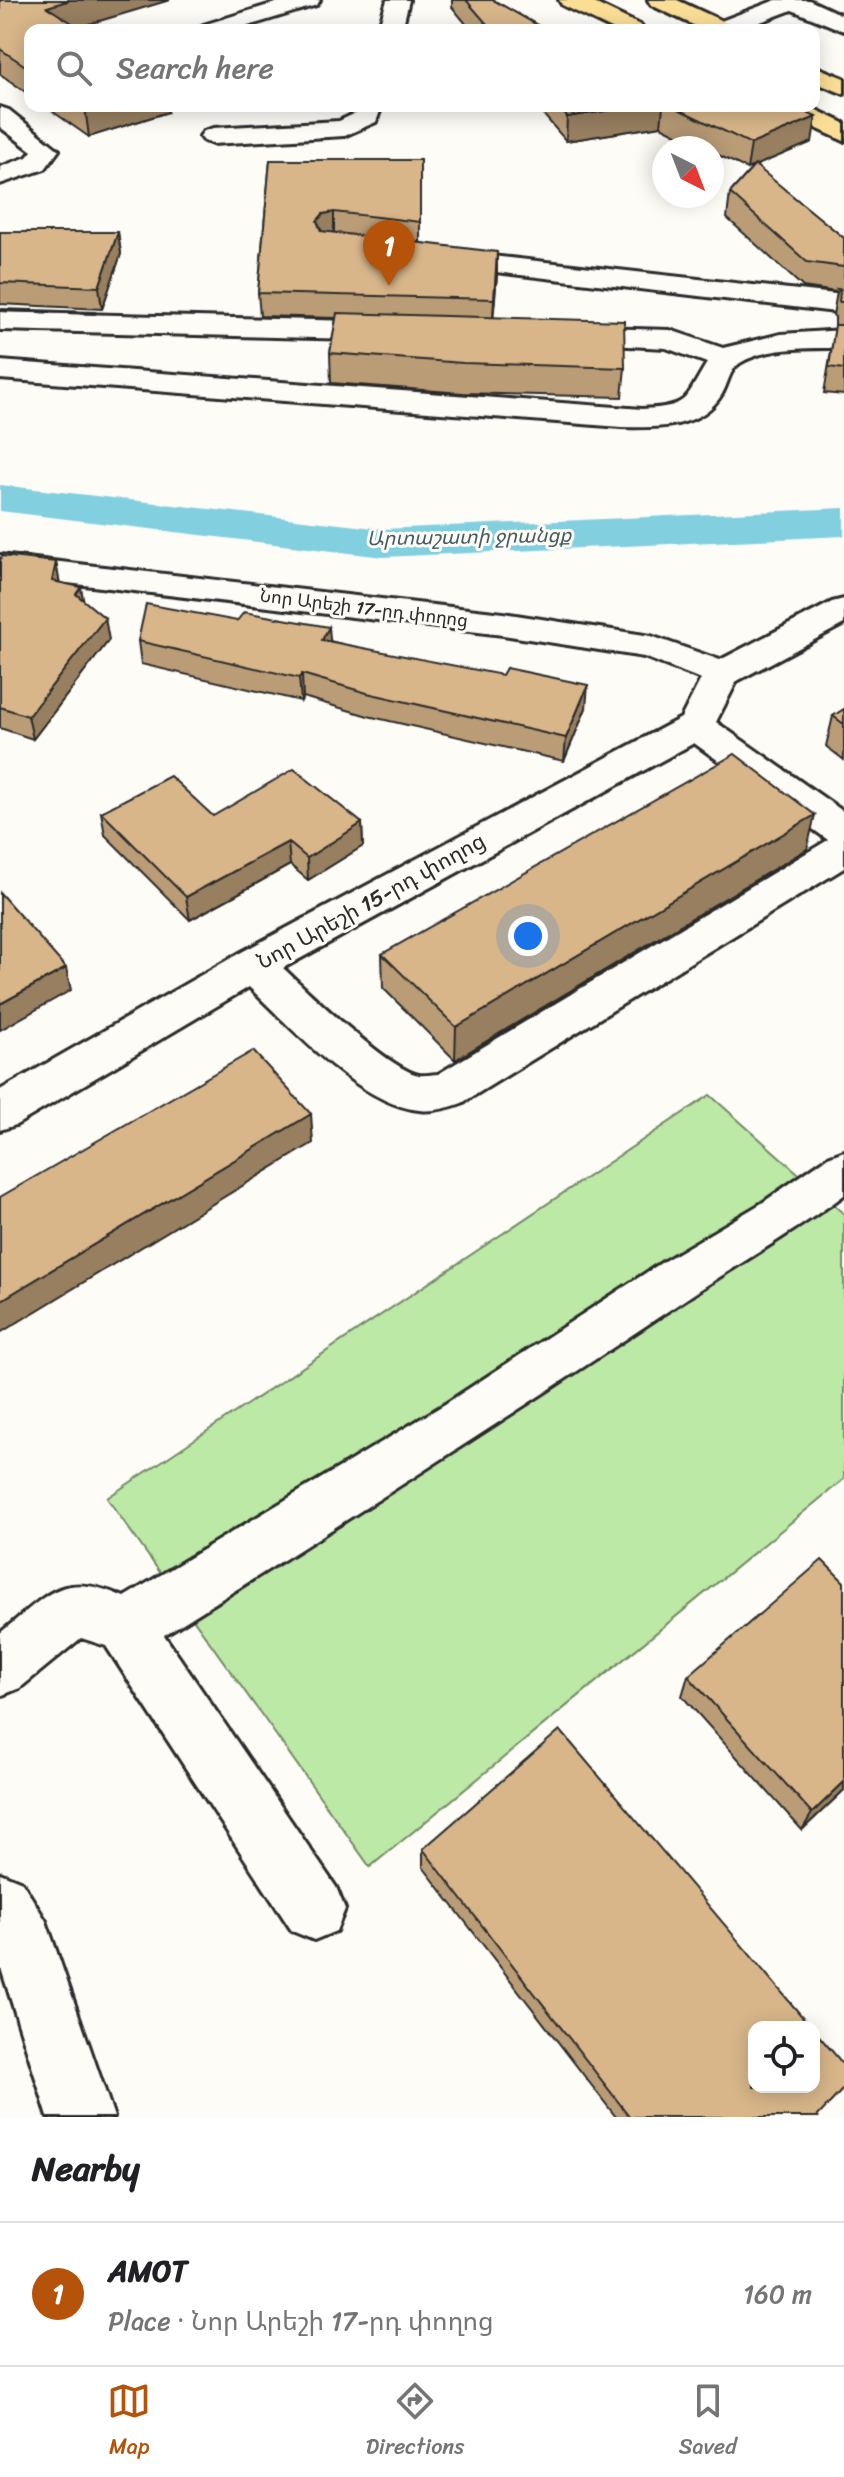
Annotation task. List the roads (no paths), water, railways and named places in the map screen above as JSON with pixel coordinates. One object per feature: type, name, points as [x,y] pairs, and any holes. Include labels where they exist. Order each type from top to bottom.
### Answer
[{"type":"main road","points":[[570,0],[620,24]]},
{"type":"main road","points":[[659,0],[709,24]]},
{"type":"main road","points":[[820,76],[844,87]]},
{"type":"main road","points":[[800,112],[844,133]]},
{"type":"street","points":[[231,24],[309,0]]},
{"type":"street","points":[[392,24],[398,0]]},
{"type":"street","points":[[737,24],[795,1],[844,24]]},
{"type":"street","points":[[213,136],[344,128],[367,117],[368,112]]},
{"type":"street","points":[[0,115],[46,150],[36,163],[0,176]]},
{"type":"street","points":[[414,256],[844,304]]},
{"type":"street","points":[[0,321],[415,332]]},
{"type":"street","points":[[543,335],[670,339],[724,359]]},
{"type":"street","points":[[0,370],[621,418],[658,417],[688,410],[702,401],[724,359],[741,351],[812,338],[844,339]]},
{"type":"street","name":"Նոր Արեշի 17-րդ փողոց","points":[[0,565],[517,626],[651,647],[722,674]]},
{"type":"street","points":[[844,610],[722,674],[696,726],[844,832]]},
{"type":"street","name":"Նոր Արեշի 15-րդ փողոց","points":[[0,1112],[253,965],[696,726]]},
{"type":"street","points":[[253,965],[353,1055],[384,1077],[415,1092],[446,1091],[844,849]]},
{"type":"street","points":[[126,1627],[463,1420],[681,1276],[779,1217],[844,1170]]},
{"type":"street","points":[[0,1668],[73,1610],[103,1615],[126,1627],[314,1909]]},
{"type":"street","points":[[0,1904],[24,1943],[81,2117]]},
{"type":"waterway","name":"Արտաշատի ջրանցք","points":[[0,498],[383,543],[844,522]]},
{"type":"railway","points":[[0,310],[95,313]]},
{"type":"place","name":"AMOT","points":[[389,286]]}]
